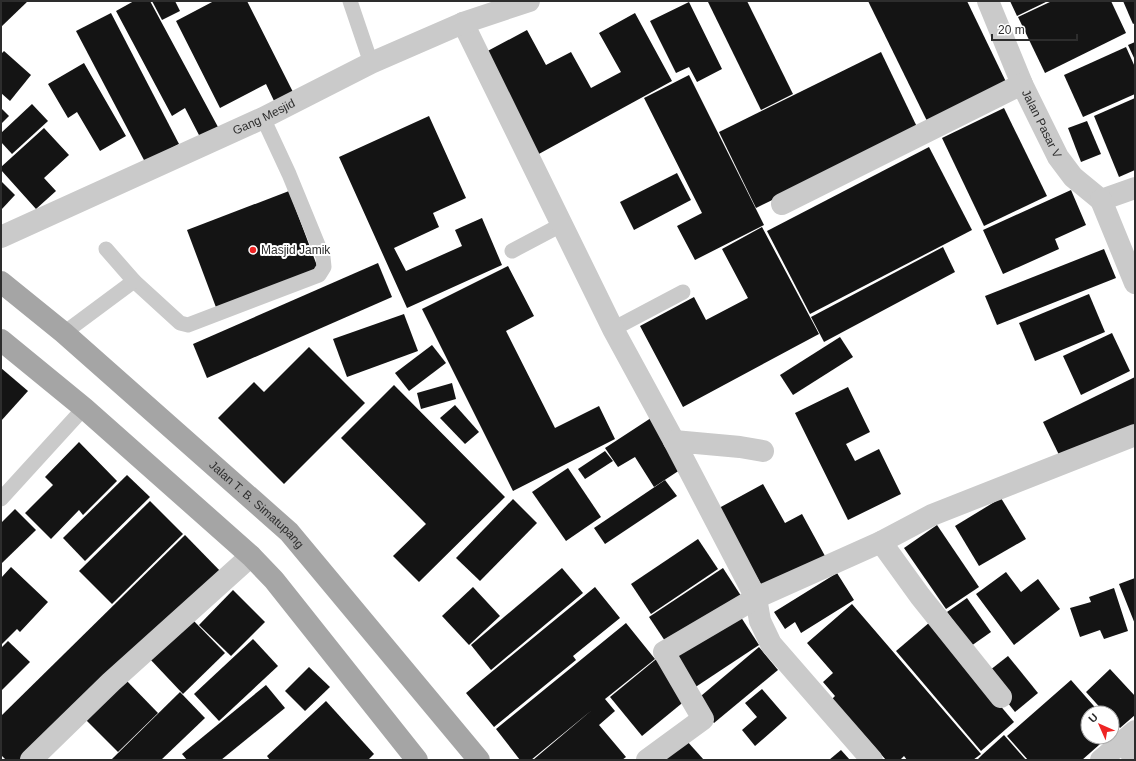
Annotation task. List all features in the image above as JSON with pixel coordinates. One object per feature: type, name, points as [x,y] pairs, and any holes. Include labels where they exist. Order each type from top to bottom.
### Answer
[{"type":"main road","name":"Jalan T. B. Simatupang","points":[[1,282],[64,334],[289,532],[480,760]]},
{"type":"main road","points":[[1,340],[84,408],[251,556],[274,580],[417,760]]},
{"type":"street","name":"Gang Mesjid","points":[[1,237],[263,118],[371,63],[463,23],[528,1]]},
{"type":"street","name":"Jalan Pasar V","points":[[988,1],[1022,84],[1058,157],[1073,177],[1101,200]]},
{"type":"street","points":[[463,23],[613,329],[674,441],[756,598],[760,621],[771,644],[872,760]]},
{"type":"street","points":[[782,204],[1022,84]]},
{"type":"street","points":[[1135,188],[1101,200],[1135,283]]},
{"type":"street","points":[[647,760],[703,719],[664,652],[756,598],[881,542],[932,515],[1135,435]]},
{"type":"street","points":[[674,441],[740,447],[764,451]]},
{"type":"street","points":[[881,542],[920,596],[1001,697]]},
{"type":"street","points":[[31,760],[111,682],[251,556]]},
{"type":"street","points":[[1101,760],[1130,743]]},
{"type":"lane","points":[[350,1],[371,63]]},
{"type":"lane","points":[[106,249],[134,281],[180,323],[188,325],[319,275],[323,271],[324,267],[323,257],[289,174],[263,118]]},
{"type":"lane","points":[[512,251],[561,225]]},
{"type":"lane","points":[[64,334],[134,281]]},
{"type":"lane","points":[[613,329],[683,292]]},
{"type":"lane","points":[[1,498],[84,408]]},
{"type":"building","points":[[1,1],[28,1],[1,27]]},
{"type":"building","points":[[134,1],[150,1],[218,127],[200,137],[185,108],[172,116],[116,11]]},
{"type":"building","points":[[152,1],[175,1],[180,11],[162,20]]},
{"type":"building","points":[[214,1],[247,1],[294,94],[275,103],[266,84],[220,108],[176,21]]},
{"type":"building","points":[[747,1],[793,94],[761,110],[708,2]]},
{"type":"building","points":[[868,1],[967,1],[1008,86],[929,125]]},
{"type":"building","points":[[1010,1],[1048,1],[1017,16]]},
{"type":"building","points":[[1052,1],[1111,1],[1126,33],[1045,73],[1018,17]]},
{"type":"building","points":[[1123,1],[1135,1],[1135,23],[1133,24]]},
{"type":"building","points":[[689,2],[722,69],[697,82],[689,67],[676,73],[650,21]]},
{"type":"building","points":[[111,13],[179,144],[145,162],[76,31]]},
{"type":"building","points":[[635,13],[672,81],[537,155],[482,54],[527,30],[546,65],[571,52],[591,88],[621,72],[599,33]]},
{"type":"building","points":[[1135,42],[1135,60],[1128,45]]},
{"type":"building","points":[[1126,47],[1135,67],[1135,94],[1083,117],[1064,75]]},
{"type":"building","points":[[4,51],[31,75],[10,101],[1,93],[1,54]]},
{"type":"building","points":[[881,52],[918,129],[756,208],[719,132]]},
{"type":"building","points":[[84,63],[126,136],[100,151],[77,112],[68,118],[48,84]]},
{"type":"building","points":[[689,75],[764,225],[695,260],[677,226],[702,213],[644,98]]},
{"type":"building","points":[[1135,98],[1135,170],[1119,177],[1094,116]]},
{"type":"building","points":[[32,104],[48,121],[12,154],[1,142],[1,133]]},
{"type":"building","points":[[1,108],[9,116],[1,124]]},
{"type":"building","points":[[1004,108],[1047,196],[984,226],[942,138]]},
{"type":"building","points":[[429,116],[466,198],[433,213],[439,227],[394,248],[406,271],[462,246],[455,230],[482,218],[502,265],[407,308],[339,157]]},
{"type":"building","points":[[1087,121],[1101,154],[1081,162],[1068,128]]},
{"type":"building","points":[[44,128],[69,155],[44,178],[56,191],[36,209],[1,170],[1,167]]},
{"type":"building","points":[[929,147],[972,230],[810,314],[767,231]]},
{"type":"building","points":[[677,173],[691,200],[634,230],[620,202]]},
{"type":"building","points":[[1,181],[15,195],[1,210]]},
{"type":"building","points":[[1071,190],[1086,225],[1055,239],[1059,249],[1003,274],[983,230]]},
{"type":"building","name":"Masjid Jamik","points":[[289,191],[319,271],[217,310],[187,230]]},
{"type":"building","points":[[762,227],[819,334],[683,407],[640,326],[694,297],[706,320],[748,298],[722,249]]},
{"type":"building","points":[[943,247],[955,272],[824,342],[811,317]]},
{"type":"building","points":[[1104,249],[1116,278],[997,325],[985,296]]},
{"type":"building","points":[[378,263],[392,297],[207,378],[193,344]]},
{"type":"building","points":[[508,266],[534,316],[506,331],[555,428],[599,406],[615,439],[513,491],[422,309]]},
{"type":"building","points":[[1089,294],[1105,332],[1035,361],[1019,323]]},
{"type":"building","points":[[404,314],[418,351],[347,377],[333,339]]},
{"type":"building","points":[[1112,333],[1130,371],[1081,395],[1063,356]]},
{"type":"building","points":[[840,337],[853,357],[793,395],[780,375]]},
{"type":"building","points":[[432,345],[446,363],[409,391],[395,373]]},
{"type":"building","points":[[309,347],[365,403],[284,484],[218,418],[254,382],[264,392]]},
{"type":"building","points":[[1,368],[28,391],[1,421]]},
{"type":"building","points":[[1135,377],[1135,425],[1062,461],[1043,422]]},
{"type":"building","points":[[452,383],[456,399],[421,409],[417,393]]},
{"type":"building","points":[[394,385],[505,497],[419,582],[393,556],[426,524],[341,438]]},
{"type":"building","points":[[848,387],[870,432],[846,444],[855,461],[879,449],[901,494],[848,520],[795,413]]},
{"type":"building","points":[[455,405],[479,432],[465,444],[440,418]]},
{"type":"building","points":[[654,416],[686,466],[654,487],[635,457],[618,467],[605,448]]},
{"type":"building","points":[[79,442],[117,481],[83,515],[79,510],[51,539],[25,513],[53,485],[45,477]]},
{"type":"building","points":[[605,451],[613,461],[585,479],[578,469]]},
{"type":"building","points":[[568,468],[601,517],[566,541],[532,492]]},
{"type":"building","points":[[127,475],[150,497],[85,561],[63,538]]},
{"type":"building","points":[[665,480],[677,496],[605,544],[594,528]]},
{"type":"building","points":[[763,484],[785,523],[802,514],[825,556],[764,590],[719,508]]},
{"type":"building","points":[[1001,498],[1026,539],[979,566],[955,526]]},
{"type":"building","points":[[513,499],[537,523],[480,581],[456,558]]},
{"type":"building","points":[[150,501],[183,534],[112,604],[79,571]]},
{"type":"building","points":[[15,509],[36,530],[1,564],[1,523]]},
{"type":"building","points":[[937,525],[979,587],[946,609],[904,548]]},
{"type":"building","points":[[185,535],[225,576],[28,760],[6,760],[1,755],[1,716]]},
{"type":"building","points":[[698,539],[718,569],[651,614],[631,584]]},
{"type":"building","points":[[11,567],[48,602],[20,632],[17,629],[1,645],[1,578]]},
{"type":"building","points":[[562,568],[583,593],[491,670],[471,645]]},
{"type":"building","points":[[723,568],[745,602],[671,650],[649,617]]},
{"type":"building","points":[[1006,572],[1021,592],[1038,579],[1060,609],[1014,645],[976,594]]},
{"type":"building","points":[[837,573],[854,600],[801,633],[795,622],[785,629],[774,612]]},
{"type":"building","points":[[1135,578],[1135,624],[1119,584]]},
{"type":"building","points":[[473,587],[500,616],[469,645],[442,616]]},
{"type":"building","points":[[595,587],[620,618],[573,656],[576,660],[494,727],[466,693]]},
{"type":"building","points":[[1114,588],[1128,631],[1104,639],[1100,630],[1080,637],[1070,608],[1091,602],[1089,597]]},
{"type":"building","points":[[233,590],[265,622],[231,656],[199,625]]},
{"type":"building","points":[[967,598],[991,632],[971,646],[947,612]]},
{"type":"building","points":[[852,604],[981,754],[973,760],[907,760],[904,756],[900,760],[886,760],[856,726],[828,703],[835,696],[823,682],[833,673],[807,643]]},
{"type":"building","points":[[737,611],[759,645],[691,690],[669,657]]},
{"type":"building","points":[[191,618],[225,653],[183,694],[149,658]]},
{"type":"building","points":[[930,622],[1014,722],[981,751],[896,651]]},
{"type":"building","points":[[626,623],[655,659],[605,699],[615,711],[599,725],[626,757],[622,760],[533,760],[592,710],[531,760],[520,760],[496,729]]},
{"type":"building","points":[[253,639],[278,666],[219,721],[194,694]]},
{"type":"building","points":[[8,641],[30,662],[1,691],[1,648]]},
{"type":"building","points":[[759,647],[778,670],[714,723],[695,701]]},
{"type":"building","points":[[660,656],[692,695],[642,736],[610,697]]},
{"type":"building","points":[[1008,656],[1038,693],[1015,712],[985,674]]},
{"type":"building","points":[[309,667],[330,687],[305,711],[285,691]]},
{"type":"building","points":[[1110,669],[1135,696],[1135,715],[1120,728],[1120,705],[1098,705],[1086,692]]},
{"type":"building","points":[[125,679],[158,713],[118,752],[85,719]]},
{"type":"building","points":[[1071,680],[1093,705],[1080,705],[1080,745],[1099,745],[1082,760],[1028,760],[1007,736]]},
{"type":"building","points":[[266,685],[285,708],[221,760],[187,760],[182,754]]},
{"type":"building","points":[[762,689],[787,718],[755,746],[742,730],[757,717],[745,703]]},
{"type":"building","points":[[180,692],[205,718],[161,760],[111,760]]},
{"type":"building","points":[[326,701],[374,754],[368,760],[270,760],[267,756]]},
{"type":"building","points":[[1004,735],[1026,760],[977,760],[982,755]]},
{"type":"building","points":[[686,740],[704,760],[665,760]]},
{"type":"building","points":[[841,750],[850,760],[829,760]]},
{"type":"place","name":"Masjid Jamik","points":[[253,250]]}]
